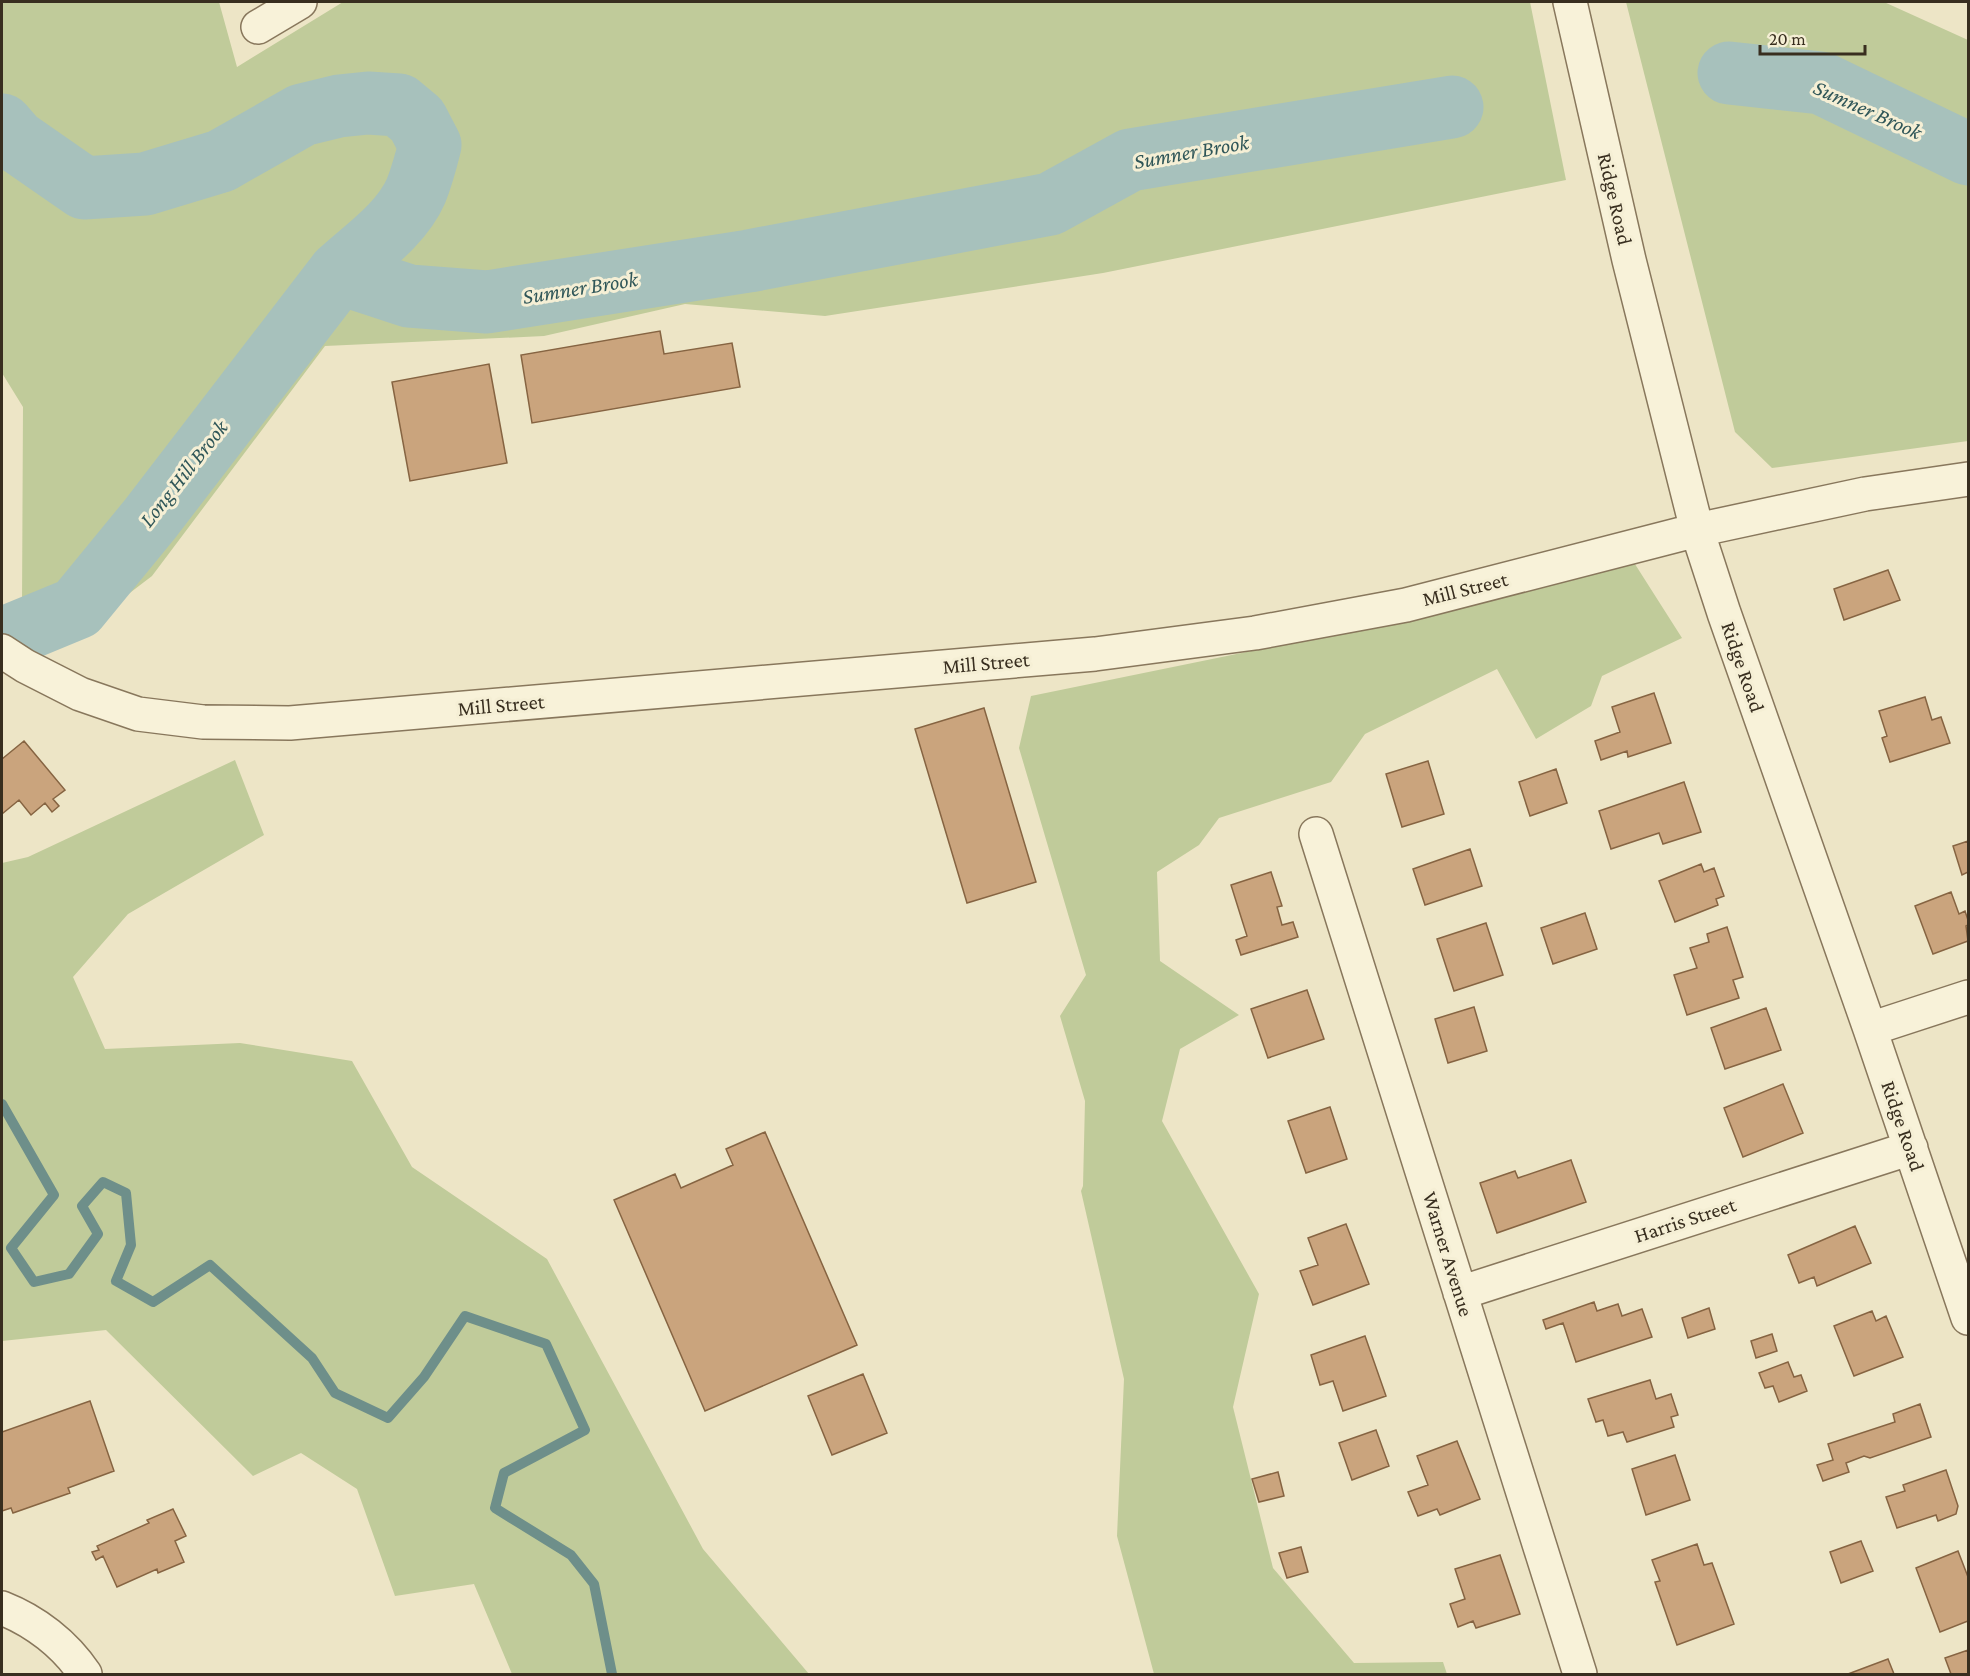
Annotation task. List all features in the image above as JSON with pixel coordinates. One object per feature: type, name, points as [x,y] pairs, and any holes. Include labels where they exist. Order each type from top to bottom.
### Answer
[{"type":"street","points":[[258,27],[300,2]]},
{"type":"street","name":"Ridge Road","points":[[1570,2],[1629,260],[1698,530],[1724,613],[1870,1029],[1968,1318]]},
{"type":"street","name":"Mill Street","points":[[13,659],[80,694],[138,714],[203,722],[290,723],[1095,654],[1256,633],[1406,605],[1698,530],[1865,494],[1968,479]]},
{"type":"street","name":"Warner Avenue","points":[[1316,834],[1580,1674]]},
{"type":"street","points":[[1870,1029],[1968,997]]},
{"type":"street","name":"Harris Street","points":[[1460,1293],[1911,1148]]},
{"type":"street","points":[[2,1608],[45,1630],[77,1662],[85,1674]]},
{"type":"green space","points":[[2,2],[219,2],[237,67],[343,2],[1530,2],[1566,180],[1103,273],[825,316],[685,304],[544,336],[325,346],[152,576],[76,634],[22,603],[23,407],[2,373]]},
{"type":"green space","points":[[1626,2],[1884,2],[1968,40],[1968,441],[1772,468],[1735,432]]},
{"type":"green space","points":[[1633,561],[1682,638],[1602,676],[1591,706],[1536,739],[1497,669],[1365,734],[1331,782],[1219,818],[1199,845],[1157,872],[1160,961],[1239,1015],[1180,1049],[1162,1121],[1259,1294],[1233,1407],[1273,1568],[1354,1663],[1443,1662],[1447,1674],[1154,1674],[1117,1536],[1124,1379],[1081,1191],[1085,1101],[1060,1016],[1086,975],[1019,748],[1031,696],[1359,629]]},
{"type":"green space","points":[[235,760],[264,835],[128,914],[73,977],[105,1049],[240,1043],[352,1061],[412,1167],[547,1259],[703,1549],[809,1674],[512,1674],[474,1584],[395,1596],[357,1489],[301,1453],[253,1476],[106,1330],[2,1341],[2,863],[28,857]]},
{"type":"building","points":[[660,331],[664,354],[732,343],[740,387],[532,423],[521,355]]},
{"type":"building","points":[[489,364],[507,463],[410,481],[392,382]]},
{"type":"building","points":[[1888,570],[1900,600],[1844,620],[1834,589]]},
{"type":"building","points":[[1654,693],[1671,743],[1628,757],[1627,751],[1601,760],[1595,741],[1620,732],[1612,707]]},
{"type":"building","points":[[1925,697],[1932,720],[1941,717],[1950,743],[1890,762],[1882,738],[1887,736],[1879,711]]},
{"type":"building","points":[[984,708],[1036,882],[967,903],[915,729]]},
{"type":"building","points":[[24,741],[65,790],[53,799],[59,806],[52,812],[45,803],[31,815],[19,800],[2,814],[2,759]]},
{"type":"building","points":[[1428,761],[1444,814],[1402,827],[1386,774]]},
{"type":"building","points":[[1556,769],[1567,803],[1530,816],[1519,782]]},
{"type":"building","points":[[1684,782],[1701,832],[1663,844],[1659,833],[1611,849],[1599,811]]},
{"type":"building","points":[[1968,841],[1968,872],[1962,875],[1953,846]]},
{"type":"building","points":[[1470,849],[1482,886],[1425,905],[1413,869]]},
{"type":"building","points":[[1701,864],[1704,872],[1714,868],[1724,896],[1716,899],[1718,905],[1675,922],[1659,881]]},
{"type":"building","points":[[1271,872],[1282,906],[1277,907],[1282,925],[1293,922],[1298,937],[1241,955],[1236,940],[1247,936],[1231,885]]},
{"type":"building","points":[[1951,892],[1959,914],[1965,911],[1968,920],[1966,926],[1968,941],[1933,954],[1915,906]]},
{"type":"building","points":[[1585,913],[1597,949],[1553,964],[1541,928]]},
{"type":"building","points":[[1486,923],[1503,975],[1454,991],[1437,939]]},
{"type":"building","points":[[1727,927],[1743,977],[1733,980],[1739,998],[1687,1015],[1674,975],[1697,968],[1690,948],[1709,942],[1707,934]]},
{"type":"building","points":[[1307,990],[1324,1039],[1268,1058],[1251,1009]]},
{"type":"building","points":[[1474,1007],[1487,1051],[1448,1063],[1435,1019]]},
{"type":"building","points":[[1766,1008],[1781,1050],[1725,1069],[1711,1028]]},
{"type":"building","points":[[1783,1084],[1803,1133],[1743,1157],[1724,1108]]},
{"type":"building","points":[[1330,1107],[1347,1159],[1306,1173],[1288,1121]]},
{"type":"building","points":[[765,1132],[857,1345],[705,1411],[614,1200],[675,1174],[681,1188],[733,1165],[726,1149]]},
{"type":"building","points":[[1571,1160],[1586,1202],[1497,1233],[1480,1183],[1515,1171],[1518,1178]]},
{"type":"building","points":[[1346,1224],[1369,1284],[1313,1305],[1300,1271],[1318,1265],[1308,1238]]},
{"type":"building","points":[[1855,1226],[1871,1263],[1817,1286],[1814,1277],[1799,1283],[1788,1255]]},
{"type":"building","points":[[1594,1302],[1597,1311],[1618,1304],[1622,1316],[1642,1309],[1652,1337],[1576,1362],[1563,1323],[1546,1329],[1543,1320]]},
{"type":"building","points":[[1709,1308],[1715,1329],[1688,1338],[1682,1318]]},
{"type":"building","points":[[1872,1311],[1876,1321],[1886,1316],[1903,1357],[1854,1376],[1834,1326]]},
{"type":"building","points":[[1772,1334],[1777,1351],[1756,1358],[1751,1341]]},
{"type":"building","points":[[1365,1336],[1386,1396],[1343,1411],[1333,1381],[1320,1385],[1311,1355]]},
{"type":"building","points":[[1788,1362],[1794,1377],[1801,1375],[1807,1391],[1779,1402],[1773,1386],[1765,1388],[1759,1373]]},
{"type":"building","points":[[863,1374],[887,1433],[832,1455],[808,1396]]},
{"type":"building","points":[[1650,1380],[1656,1399],[1671,1394],[1678,1415],[1671,1417],[1674,1427],[1627,1442],[1623,1432],[1608,1436],[1603,1420],[1596,1422],[1588,1399]]},
{"type":"building","points":[[90,1401],[114,1471],[68,1488],[70,1493],[13,1513],[11,1508],[2,1511],[2,1432]]},
{"type":"building","points":[[1920,1404],[1931,1437],[1870,1458],[1864,1456],[1846,1463],[1849,1472],[1823,1481],[1817,1465],[1833,1460],[1828,1444],[1895,1422],[1893,1414]]},
{"type":"building","points":[[1376,1430],[1389,1466],[1352,1480],[1339,1443]]},
{"type":"building","points":[[1457,1441],[1480,1499],[1440,1515],[1437,1509],[1418,1516],[1408,1492],[1428,1485],[1417,1456]]},
{"type":"building","points":[[1675,1455],[1690,1500],[1646,1515],[1632,1469]]},
{"type":"building","points":[[1946,1470],[1958,1506],[1956,1514],[1938,1521],[1936,1515],[1897,1528],[1886,1497],[1905,1491],[1903,1485]]},
{"type":"building","points":[[1278,1472],[1284,1496],[1259,1502],[1252,1479]]},
{"type":"building","points":[[173,1509],[186,1536],[175,1541],[184,1562],[158,1573],[157,1569],[117,1587],[103,1556],[96,1560],[92,1552],[99,1550],[97,1546],[149,1523],[147,1520]]},
{"type":"building","points":[[1861,1541],[1873,1571],[1841,1583],[1830,1552]]},
{"type":"building","points":[[1697,1544],[1704,1565],[1712,1563],[1734,1624],[1677,1645],[1655,1582],[1660,1581],[1652,1560]]},
{"type":"building","points":[[1301,1547],[1308,1572],[1287,1578],[1279,1553]]},
{"type":"building","points":[[1958,1551],[1968,1577],[1968,1621],[1940,1632],[1916,1568]]},
{"type":"building","points":[[1500,1555],[1520,1614],[1476,1628],[1473,1621],[1458,1627],[1450,1604],[1465,1599],[1455,1569]]},
{"type":"building","points":[[1968,1650],[1968,1674],[1951,1674],[1945,1658]]},
{"type":"building","points":[[1888,1659],[1894,1674],[1848,1674]]},
{"type":"waterway","name":"Sumner Brook","points":[[1729,73],[1821,83],[1968,154]]},
{"type":"waterway","name":"Sumner Brook","points":[[2,125],[15,140],[84,188],[145,184],[221,161],[302,115],[339,106],[368,103],[399,105],[417,120],[430,145],[416,191],[392,226],[339,273],[409,296],[487,302],[749,261],[1050,204],[1130,160],[1452,107]]},
{"type":"waterway","name":"Long Hill Brook","points":[[2,639],[77,608],[150,519],[339,273]]},
{"type":"waterway","points":[[2,1104],[54,1195],[11,1248],[34,1282],[69,1274],[98,1234],[82,1206],[103,1182],[126,1193],[131,1245],[116,1281],[153,1302],[210,1265],[312,1358],[335,1393],[388,1418],[424,1377],[465,1316],[546,1344],[585,1430],[504,1473],[495,1508],[571,1555],[594,1584],[612,1674]]}]
